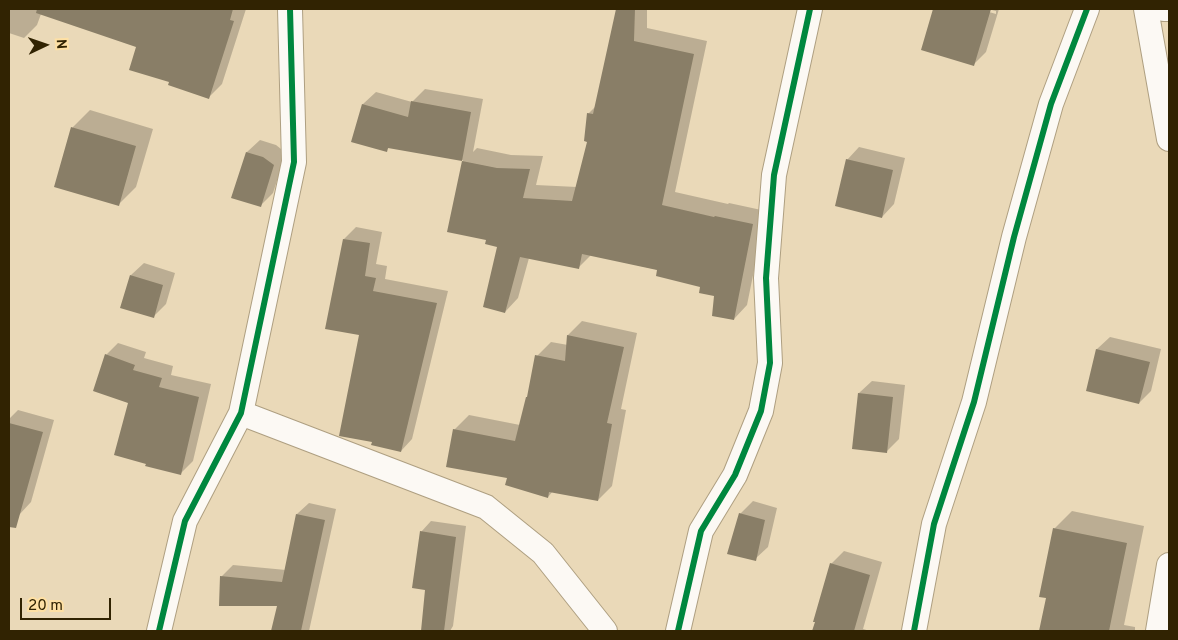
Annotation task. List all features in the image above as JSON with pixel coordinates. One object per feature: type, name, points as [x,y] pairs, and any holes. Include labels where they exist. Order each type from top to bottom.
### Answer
[{"type":"street","points":[[159,631],[185,521],[241,413],[294,162],[290,9]]},
{"type":"street","points":[[678,631],[701,531],[735,475],[761,412],[770,363],[766,278],[774,174],[810,9]]},
{"type":"street","points":[[914,631],[934,524],[974,402],[1014,237],[1051,104],[1087,9]]},
{"type":"street","points":[[1146,9],[1169,139]]},
{"type":"street","points":[[1164,9],[1169,9]]},
{"type":"street","points":[[241,413],[486,507],[543,553],[605,631]]},
{"type":"street","points":[[1158,631],[1169,565]]},
{"type":"building","points":[[37,9],[233,9],[230,20],[234,21],[209,99],[168,85],[169,82],[129,70],[136,47],[36,13]]},
{"type":"building","points":[[616,9],[635,9],[634,41],[694,54],[662,205],[753,224],[734,320],[712,316],[714,296],[699,293],[700,287],[656,276],[657,270],[582,254],[579,269],[520,257],[505,313],[483,307],[497,247],[485,244],[486,240],[447,232],[462,161],[497,168],[530,169],[523,198],[572,201],[587,142],[584,141],[587,113],[593,114]]},
{"type":"building","points":[[933,9],[991,9],[974,66],[921,50]]},
{"type":"building","points":[[411,101],[471,112],[462,161],[388,148],[387,152],[351,142],[362,104],[408,117]]},
{"type":"building","points":[[71,127],[136,146],[119,206],[54,187]]},
{"type":"building","points":[[246,152],[263,157],[274,165],[261,207],[231,198]]},
{"type":"building","points":[[846,159],[893,170],[882,218],[835,206]]},
{"type":"building","points":[[343,239],[370,243],[365,276],[376,278],[373,291],[437,303],[401,452],[371,445],[372,442],[339,436],[359,335],[325,329]]},
{"type":"building","points":[[130,275],[163,285],[154,318],[120,308]]},
{"type":"building","points":[[567,335],[624,347],[607,423],[612,424],[598,501],[549,492],[548,498],[505,485],[507,478],[446,467],[453,429],[515,441],[527,397],[535,355],[565,361]]},
{"type":"building","points":[[1096,349],[1150,362],[1139,404],[1086,391]]},
{"type":"building","points":[[105,354],[135,365],[133,370],[162,378],[159,387],[199,397],[181,475],[145,466],[146,464],[114,455],[128,403],[93,391]]},
{"type":"building","points":[[858,393],[893,397],[887,453],[852,449]]},
{"type":"building","points":[[9,423],[43,432],[16,528],[9,527]]},
{"type":"building","points":[[739,513],[765,520],[756,561],[727,554]]},
{"type":"building","points":[[296,514],[325,520],[301,631],[271,631],[277,606],[219,606],[220,576],[282,582]]},
{"type":"building","points":[[1053,528],[1127,543],[1109,631],[1039,631],[1046,598],[1039,597]]},
{"type":"building","points":[[420,531],[456,537],[444,631],[421,631],[425,590],[412,588]]},
{"type":"building","points":[[830,563],[870,575],[854,631],[812,631]]},
{"type":"cycle path","points":[[159,631],[185,521],[241,413],[294,162],[290,9]]},
{"type":"cycle path","points":[[678,631],[701,531],[735,475],[761,411],[770,363],[766,278],[774,175],[810,9]]},
{"type":"cycle path","points":[[914,631],[934,524],[974,402],[1014,237],[1051,104],[1087,9]]}]
